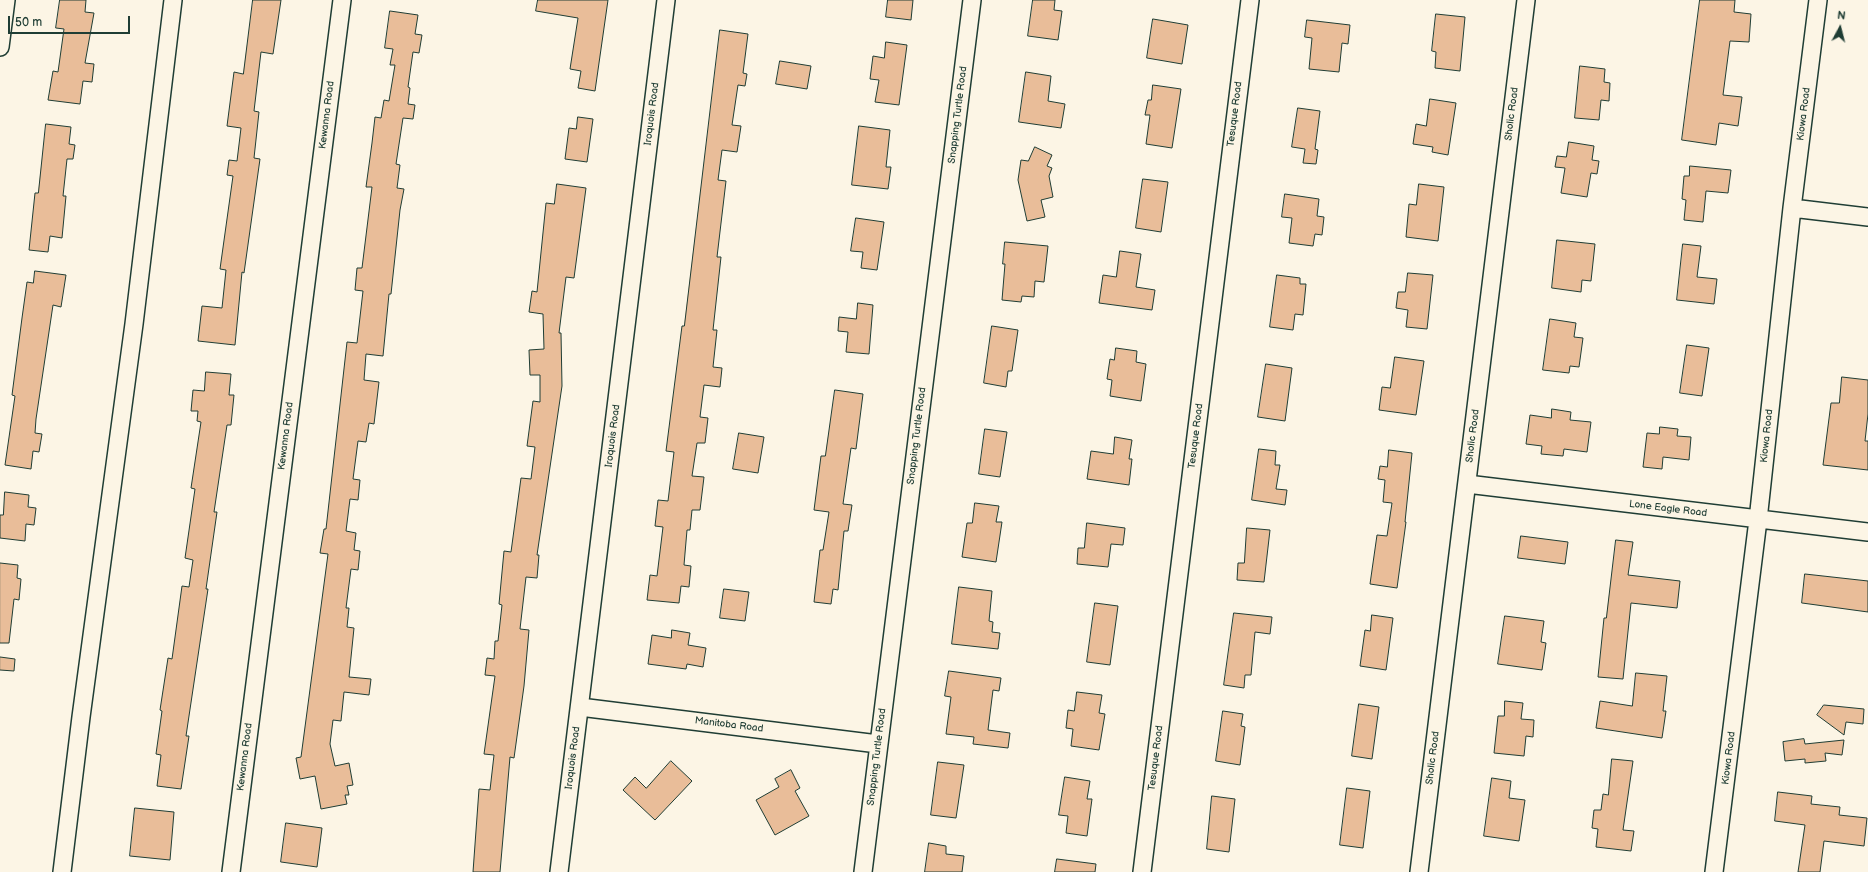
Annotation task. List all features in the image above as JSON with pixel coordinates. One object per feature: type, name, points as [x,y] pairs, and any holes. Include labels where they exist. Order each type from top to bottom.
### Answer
[{"type":"street","points":[[0,47],[6,0]]},
{"type":"street","points":[[62,872],[81,717],[134,324],[173,0]]},
{"type":"street","name":"Kewanna Road","points":[[231,872],[342,0]]},
{"type":"street","name":"Iroquois Road","points":[[559,872],[666,0]]},
{"type":"street","name":"Snapping Turtle Road","points":[[862,872],[972,0]]},
{"type":"street","name":"Tesuque Road","points":[[1142,872],[1250,0]]},
{"type":"street","name":"Sholic Road","points":[[1419,872],[1526,0]]},
{"type":"street","name":"Kiowa Road","points":[[1714,872],[1758,520],[1792,208],[1818,0]]},
{"type":"street","points":[[1792,208],[1868,218]]},
{"type":"street","name":"Lone Eagle Road","points":[[1467,484],[1868,532]]},
{"type":"street","name":"Manitoba Road","points":[[580,707],[878,744]]},
{"type":"building","points":[[60,0],[86,0],[85,12],[94,13],[85,63],[94,64],[92,82],[83,81],[80,104],[48,100],[53,71],[58,72],[64,29],[56,28]]},
{"type":"building","points":[[253,0],[281,0],[273,54],[261,52],[254,111],[259,112],[254,158],[260,159],[244,273],[242,272],[235,345],[198,341],[202,306],[222,308],[226,270],[220,269],[233,176],[227,175],[229,160],[237,161],[241,128],[227,126],[234,72],[243,74]]},
{"type":"building","points":[[538,0],[608,0],[595,91],[578,88],[581,71],[570,69],[578,18],[536,11]]},
{"type":"building","points":[[888,0],[913,0],[911,20],[886,17]]},
{"type":"building","points":[[1033,0],[1055,0],[1054,10],[1062,11],[1058,40],[1028,36]]},
{"type":"building","points":[[1700,0],[1735,0],[1734,12],[1751,14],[1749,42],[1730,41],[1723,95],[1742,97],[1738,126],[1719,123],[1716,145],[1682,140]]},
{"type":"building","points":[[390,11],[418,15],[415,34],[422,35],[419,53],[413,52],[408,87],[410,88],[408,104],[415,105],[413,119],[403,118],[396,164],[400,165],[397,188],[404,189],[400,210],[391,294],[389,294],[383,356],[366,354],[364,380],[379,382],[374,424],[369,423],[366,442],[358,441],[353,479],[360,480],[358,500],[350,499],[346,531],[356,533],[354,550],[360,551],[358,570],[351,569],[346,608],[349,608],[347,627],[354,628],[349,677],[371,679],[369,695],[344,692],[341,721],[333,720],[330,744],[335,766],[349,763],[353,785],[347,786],[349,795],[345,795],[347,804],[321,809],[315,776],[300,779],[296,758],[301,757],[328,554],[320,553],[324,529],[326,529],[347,342],[357,343],[363,291],[355,290],[357,268],[362,268],[372,187],[366,187],[375,117],[381,118],[384,100],[389,101],[395,65],[390,65],[393,49],[385,48]]},
{"type":"building","points":[[1436,14],[1465,17],[1460,71],[1435,68],[1436,52],[1432,51]]},
{"type":"building","points":[[1153,19],[1188,25],[1182,64],[1147,58]]},
{"type":"building","points":[[1307,20],[1350,25],[1348,44],[1342,43],[1339,72],[1309,69],[1312,38],[1305,37]]},
{"type":"building","points":[[720,30],[748,34],[743,73],[747,74],[745,86],[738,85],[732,125],[741,126],[737,152],[722,150],[718,180],[726,181],[717,257],[721,257],[713,330],[717,330],[713,367],[722,368],[720,387],[704,385],[700,417],[708,418],[705,443],[697,443],[692,476],[704,477],[700,510],[692,510],[690,530],[687,530],[684,565],[691,566],[689,587],[681,586],[679,603],[647,600],[650,575],[657,576],[663,527],[655,526],[658,500],[668,501],[674,452],[666,451],[682,326],[684,326]]},
{"type":"building","points":[[886,42],[907,45],[899,105],[875,102],[879,80],[870,79],[873,56],[884,58]]},
{"type":"building","points":[[780,61],[811,66],[807,89],[776,84]]},
{"type":"building","points":[[1580,66],[1605,69],[1604,82],[1610,83],[1609,101],[1601,100],[1599,120],[1575,118]]},
{"type":"building","points":[[1026,72],[1051,76],[1048,101],[1065,104],[1061,128],[1019,122]]},
{"type":"building","points":[[1153,85],[1181,89],[1172,148],[1146,144],[1150,115],[1145,115],[1148,100],[1151,100]]},
{"type":"building","points":[[1430,99],[1456,103],[1448,155],[1432,152],[1433,147],[1413,144],[1416,124],[1426,126]]},
{"type":"building","points":[[1298,108],[1320,111],[1315,149],[1318,150],[1316,164],[1303,163],[1305,149],[1292,147]]},
{"type":"building","points":[[578,117],[593,119],[587,162],[565,159],[569,128],[576,129]]},
{"type":"building","points":[[46,124],[71,127],[69,144],[75,145],[73,159],[67,159],[63,196],[66,196],[62,238],[50,236],[48,252],[29,250],[35,193],[38,193]]},
{"type":"building","points":[[859,126],[890,130],[886,167],[891,167],[888,189],[852,185]]},
{"type":"building","points":[[1569,142],[1594,146],[1592,160],[1599,161],[1597,174],[1591,173],[1587,197],[1561,193],[1565,168],[1555,167],[1557,156],[1566,157]]},
{"type":"building","points":[[1035,147],[1052,155],[1047,166],[1052,168],[1049,176],[1053,197],[1041,200],[1045,217],[1027,221],[1018,180],[1021,160],[1028,161]]},
{"type":"building","points":[[1690,166],[1731,170],[1728,193],[1706,191],[1703,222],[1684,220],[1686,200],[1682,199],[1684,176],[1689,176]]},
{"type":"building","points":[[1143,179],[1168,182],[1161,232],[1136,228]]},
{"type":"building","points":[[557,184],[586,188],[574,278],[566,277],[559,333],[561,333],[562,386],[537,555],[539,555],[537,578],[526,577],[520,629],[529,630],[524,686],[514,758],[510,757],[500,872],[473,872],[479,789],[490,790],[494,755],[484,754],[495,676],[485,675],[487,658],[494,659],[495,641],[498,641],[502,605],[499,604],[504,551],[511,552],[521,478],[531,479],[535,447],[527,446],[533,401],[540,402],[540,375],[530,375],[529,350],[544,349],[543,314],[529,312],[532,291],[537,292],[546,203],[554,204]]},
{"type":"building","points":[[1419,184],[1444,187],[1438,241],[1406,237],[1409,204],[1416,205]]},
{"type":"building","points":[[1285,194],[1319,199],[1317,216],[1324,217],[1322,235],[1315,234],[1313,246],[1289,243],[1292,218],[1282,217]]},
{"type":"building","points":[[856,218],[884,222],[877,270],[861,268],[863,252],[851,251]]},
{"type":"building","points":[[1557,240],[1595,244],[1591,281],[1582,280],[1581,292],[1552,288]]},
{"type":"building","points":[[1005,242],[1048,246],[1044,282],[1035,281],[1034,297],[1022,296],[1021,302],[1002,300]]},
{"type":"building","points":[[1683,244],[1701,246],[1697,277],[1717,279],[1714,304],[1677,300]]},
{"type":"building","points":[[1120,251],[1141,254],[1136,287],[1155,290],[1152,310],[1099,303],[1103,275],[1116,277]]},
{"type":"building","points":[[35,271],[66,275],[61,307],[53,305],[36,419],[35,433],[42,434],[39,452],[33,451],[31,469],[5,465],[15,396],[12,395],[27,282],[33,283]]},
{"type":"building","points":[[1408,273],[1433,275],[1427,329],[1406,327],[1408,310],[1396,308],[1398,292],[1405,292]]},
{"type":"building","points":[[1277,275],[1300,278],[1300,284],[1306,284],[1303,315],[1295,314],[1293,330],[1270,327]]},
{"type":"building","points":[[858,303],[873,305],[869,354],[846,352],[848,332],[838,331],[839,317],[856,319]]},
{"type":"building","points":[[1550,319],[1576,323],[1574,337],[1583,338],[1579,367],[1570,366],[1569,373],[1543,370]]},
{"type":"building","points":[[992,326],[1018,330],[1012,371],[1008,371],[1006,387],[984,383]]},
{"type":"building","points":[[1687,345],[1709,348],[1702,396],[1680,393]]},
{"type":"building","points":[[1116,348],[1137,351],[1136,362],[1146,364],[1141,401],[1110,396],[1112,380],[1107,379],[1110,359],[1114,360]]},
{"type":"building","points":[[1395,357],[1424,361],[1416,415],[1379,410],[1382,387],[1390,388]]},
{"type":"building","points":[[1266,364],[1292,368],[1285,421],[1258,417]]},
{"type":"building","points":[[206,372],[231,374],[229,395],[234,395],[231,425],[227,425],[214,512],[217,512],[206,589],[208,589],[186,736],[189,736],[181,789],[157,786],[161,755],[156,754],[162,711],[160,710],[168,658],[172,659],[182,586],[189,587],[193,560],[185,558],[195,489],[191,488],[201,422],[197,421],[198,411],[191,411],[193,390],[204,391]]},
{"type":"building","points":[[1842,377],[1868,380],[1868,414],[1865,441],[1868,441],[1868,470],[1823,465],[1831,403],[1839,403]]},
{"type":"building","points":[[835,390],[863,394],[856,449],[851,448],[843,504],[852,505],[848,531],[844,531],[838,590],[833,589],[831,604],[814,602],[820,550],[823,550],[829,512],[814,510],[821,456],[825,456]]},
{"type":"building","points":[[1552,409],[1571,412],[1570,420],[1591,422],[1587,452],[1564,449],[1563,456],[1541,454],[1542,446],[1526,444],[1530,415],[1551,418]]},
{"type":"building","points":[[1660,427],[1678,429],[1677,436],[1691,437],[1689,460],[1663,457],[1662,469],[1643,467],[1647,433],[1659,434]]},
{"type":"building","points":[[985,429],[1007,432],[1000,477],[979,474]]},
{"type":"building","points":[[739,433],[764,437],[758,473],[733,469]]},
{"type":"building","points":[[1115,437],[1132,440],[1129,459],[1132,459],[1129,485],[1087,479],[1091,451],[1113,454]]},
{"type":"building","points":[[1259,449],[1276,451],[1275,465],[1280,465],[1276,489],[1287,490],[1285,505],[1252,500]]},
{"type":"building","points":[[1389,450],[1412,453],[1406,522],[1397,588],[1370,584],[1377,535],[1387,536],[1392,503],[1383,502],[1385,480],[1378,479],[1380,466],[1387,467]]},
{"type":"building","points":[[5,492],[29,495],[28,507],[36,508],[34,525],[26,524],[25,541],[0,538],[0,515],[3,515]]},
{"type":"building","points":[[975,503],[999,506],[996,522],[1002,522],[996,562],[962,557],[967,523],[972,523]]},
{"type":"building","points":[[1087,523],[1125,528],[1123,545],[1111,544],[1108,567],[1077,564],[1078,548],[1084,548]]},
{"type":"building","points":[[1247,528],[1270,530],[1264,582],[1237,580],[1238,563],[1244,563]]},
{"type":"building","points":[[1521,536],[1568,542],[1565,564],[1518,558]]},
{"type":"building","points":[[1616,540],[1633,542],[1628,575],[1680,581],[1677,608],[1631,603],[1623,679],[1598,677],[1604,618],[1606,618]]},
{"type":"building","points":[[0,563],[18,565],[17,578],[21,579],[19,600],[14,599],[9,643],[0,643]]},
{"type":"building","points":[[1805,574],[1868,581],[1868,612],[1802,603]]},
{"type":"building","points":[[959,587],[992,591],[989,621],[993,622],[992,632],[1000,633],[998,649],[952,644]]},
{"type":"building","points":[[724,589],[749,592],[745,621],[720,618]]},
{"type":"building","points":[[1095,603],[1118,606],[1110,665],[1087,662]]},
{"type":"building","points":[[1234,613],[1272,617],[1270,634],[1255,632],[1251,675],[1245,675],[1244,688],[1224,685]]},
{"type":"building","points":[[1372,615],[1393,618],[1386,670],[1360,666],[1365,630],[1370,631]]},
{"type":"building","points":[[1505,616],[1544,621],[1541,642],[1546,643],[1542,670],[1498,664]]},
{"type":"building","points":[[672,630],[690,633],[688,645],[706,648],[703,667],[687,664],[686,669],[648,664],[652,635],[671,638]]},
{"type":"building","points":[[0,657],[15,659],[14,671],[0,670]]},
{"type":"building","points":[[949,671],[1001,678],[999,691],[993,690],[988,730],[1010,733],[1008,748],[973,744],[974,737],[946,734],[951,697],[945,696]]},
{"type":"building","points":[[1636,673],[1667,676],[1663,711],[1666,711],[1662,738],[1596,728],[1600,701],[1632,706]]},
{"type":"building","points":[[1077,692],[1102,695],[1099,713],[1105,714],[1099,750],[1071,746],[1073,729],[1066,728],[1068,710],[1074,711]]},
{"type":"building","points":[[1505,701],[1523,703],[1521,719],[1534,720],[1533,737],[1526,736],[1524,756],[1494,753],[1498,716],[1504,716]]},
{"type":"building","points":[[1359,704],[1379,707],[1372,759],[1352,756]]},
{"type":"building","points":[[1824,705],[1864,709],[1863,724],[1846,722],[1844,735],[1817,715]]},
{"type":"building","points":[[1223,711],[1243,714],[1241,726],[1245,727],[1240,765],[1216,761]]},
{"type":"building","points":[[1804,739],[1805,744],[1844,740],[1842,755],[1825,753],[1826,761],[1805,763],[1805,759],[1785,761],[1783,742]]},
{"type":"building","points":[[1612,759],[1633,761],[1623,830],[1634,831],[1631,851],[1596,847],[1598,829],[1592,828],[1594,810],[1601,810],[1603,794],[1608,795]]},
{"type":"building","points":[[671,761],[692,781],[655,820],[623,790],[635,777],[646,788]]},
{"type":"building","points":[[938,762],[964,765],[956,818],[931,815]]},
{"type":"building","points":[[791,770],[800,788],[795,791],[809,816],[775,835],[756,800],[779,787],[775,779]]},
{"type":"building","points":[[1065,777],[1090,781],[1087,799],[1092,799],[1087,836],[1066,833],[1068,816],[1059,815]]},
{"type":"building","points":[[1492,778],[1511,781],[1509,798],[1525,800],[1519,841],[1484,836]]},
{"type":"building","points":[[1347,788],[1370,791],[1363,848],[1340,845]]},
{"type":"building","points":[[1778,792],[1812,796],[1811,804],[1840,807],[1839,815],[1867,818],[1864,846],[1824,841],[1820,872],[1798,872],[1805,825],[1775,821]]},
{"type":"building","points":[[1212,796],[1235,799],[1229,852],[1207,849]]},
{"type":"building","points":[[135,808],[174,812],[170,860],[130,856]]},
{"type":"building","points":[[286,823],[322,828],[317,867],[281,862]]},
{"type":"building","points":[[929,843],[946,846],[946,854],[964,856],[962,872],[925,872]]},
{"type":"building","points":[[1057,859],[1096,864],[1095,872],[1055,872]]}]
